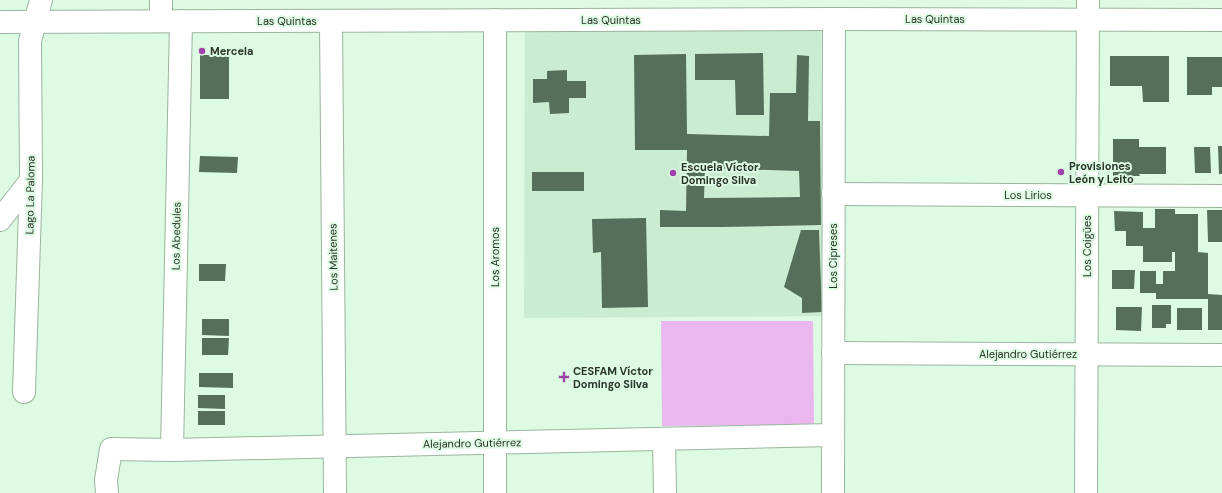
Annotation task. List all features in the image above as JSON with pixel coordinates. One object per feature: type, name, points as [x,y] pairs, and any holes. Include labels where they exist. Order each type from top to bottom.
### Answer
[{"type":"street","name":"Lago La Paloma","points":[[24,392],[31,180],[30,41],[41,0]]},
{"type":"street","points":[[161,0],[171,21]]},
{"type":"street","name":"Las Quintas","points":[[0,22],[834,19],[862,10],[1088,10],[1222,20]]},
{"type":"street","name":"Los Coigües","points":[[1086,493],[1088,10]]},
{"type":"street","name":"Los Cipreses","points":[[833,493],[834,19]]},
{"type":"street","name":"Los Aromos","points":[[495,20],[495,493]]},
{"type":"street","name":"Los Abedules","points":[[171,21],[172,450]]},
{"type":"street","name":"Los Maitenes","points":[[331,21],[335,446],[334,493]]},
{"type":"street","points":[[0,220],[31,180]]},
{"type":"street","name":"Los Lirios","points":[[833,194],[1222,196]]},
{"type":"street","name":"Alejandro Gutiérrez","points":[[833,353],[1222,355]]},
{"type":"street","name":"Alejandro Gutiérrez","points":[[107,493],[106,480],[111,449],[172,450],[833,435]]},
{"type":"street","points":[[664,439],[665,493]]},
{"type":"shaded area","name":"Escuela Víctor Domingo Silva","points":[[525,29],[821,29],[824,316],[524,318]]},
{"type":"shaded area","points":[[661,321],[813,321],[814,425],[662,426]]},
{"type":"building","points":[[763,53],[764,115],[736,115],[735,80],[695,80],[695,54]]},
{"type":"building","points":[[686,54],[687,134],[769,136],[770,93],[796,93],[797,55],[809,56],[808,121],[820,121],[821,225],[660,227],[660,210],[686,211],[687,150],[635,150],[634,55]],"holes":[[[705,168],[799,171],[800,197],[704,198]]]},
{"type":"building","points":[[200,55],[229,55],[229,99],[200,99]]},
{"type":"building","points":[[1110,56],[1169,56],[1169,102],[1143,102],[1142,86],[1110,86]]},
{"type":"building","points":[[1187,57],[1222,57],[1222,87],[1212,87],[1212,95],[1187,95]]},
{"type":"building","points":[[567,70],[567,81],[586,81],[586,98],[569,98],[569,113],[550,114],[549,102],[533,103],[533,79],[547,79],[547,71]]},
{"type":"building","points":[[1113,139],[1139,139],[1139,147],[1166,147],[1166,174],[1113,176]]},
{"type":"building","points":[[1218,146],[1222,146],[1222,174],[1219,174]]},
{"type":"building","points":[[1194,147],[1210,147],[1211,173],[1195,173]]},
{"type":"building","points":[[200,156],[238,157],[237,173],[199,172]]},
{"type":"building","points":[[532,172],[584,172],[584,191],[532,191]]},
{"type":"building","points":[[1155,209],[1175,209],[1175,214],[1198,214],[1198,252],[1208,253],[1208,294],[1222,295],[1222,330],[1208,330],[1208,299],[1156,299],[1156,293],[1140,293],[1140,271],[1156,271],[1156,284],[1163,284],[1163,271],[1175,271],[1175,252],[1172,252],[1172,262],[1143,262],[1143,246],[1126,246],[1126,231],[1115,231],[1114,211],[1143,212],[1143,228],[1155,228]]},
{"type":"building","points":[[1207,210],[1222,210],[1222,242],[1208,242]]},
{"type":"building","points":[[646,218],[648,307],[602,308],[601,252],[593,253],[592,219]]},
{"type":"building","points":[[801,230],[819,230],[822,312],[802,313],[802,298],[784,287]]},
{"type":"building","points":[[199,264],[226,264],[225,281],[199,281]]},
{"type":"building","points":[[1112,270],[1135,270],[1134,289],[1112,289]]},
{"type":"building","points":[[1152,305],[1171,305],[1171,324],[1166,324],[1166,328],[1152,328]]},
{"type":"building","points":[[1116,307],[1142,307],[1141,331],[1116,330]]},
{"type":"building","points":[[1177,308],[1202,308],[1202,330],[1177,330]]},
{"type":"building","points":[[202,319],[229,319],[229,336],[202,335]]},
{"type":"building","points":[[202,338],[229,338],[228,355],[202,355]]},
{"type":"building","points":[[199,373],[233,373],[233,388],[199,387]]},
{"type":"building","points":[[198,395],[225,395],[225,409],[198,408]]},
{"type":"building","points":[[198,411],[225,411],[225,425],[198,425]]},
{"type":"place","name":"Mercela","points":[[202,51]]},
{"type":"place","name":"Provisiones León y Leito","points":[[1061,172]]},
{"type":"place","name":"Escuela Víctor Domingo Silva","points":[[673,173]]},
{"type":"place","name":"CESFAM Víctor Domingo Silva","points":[[564,377]]}]
